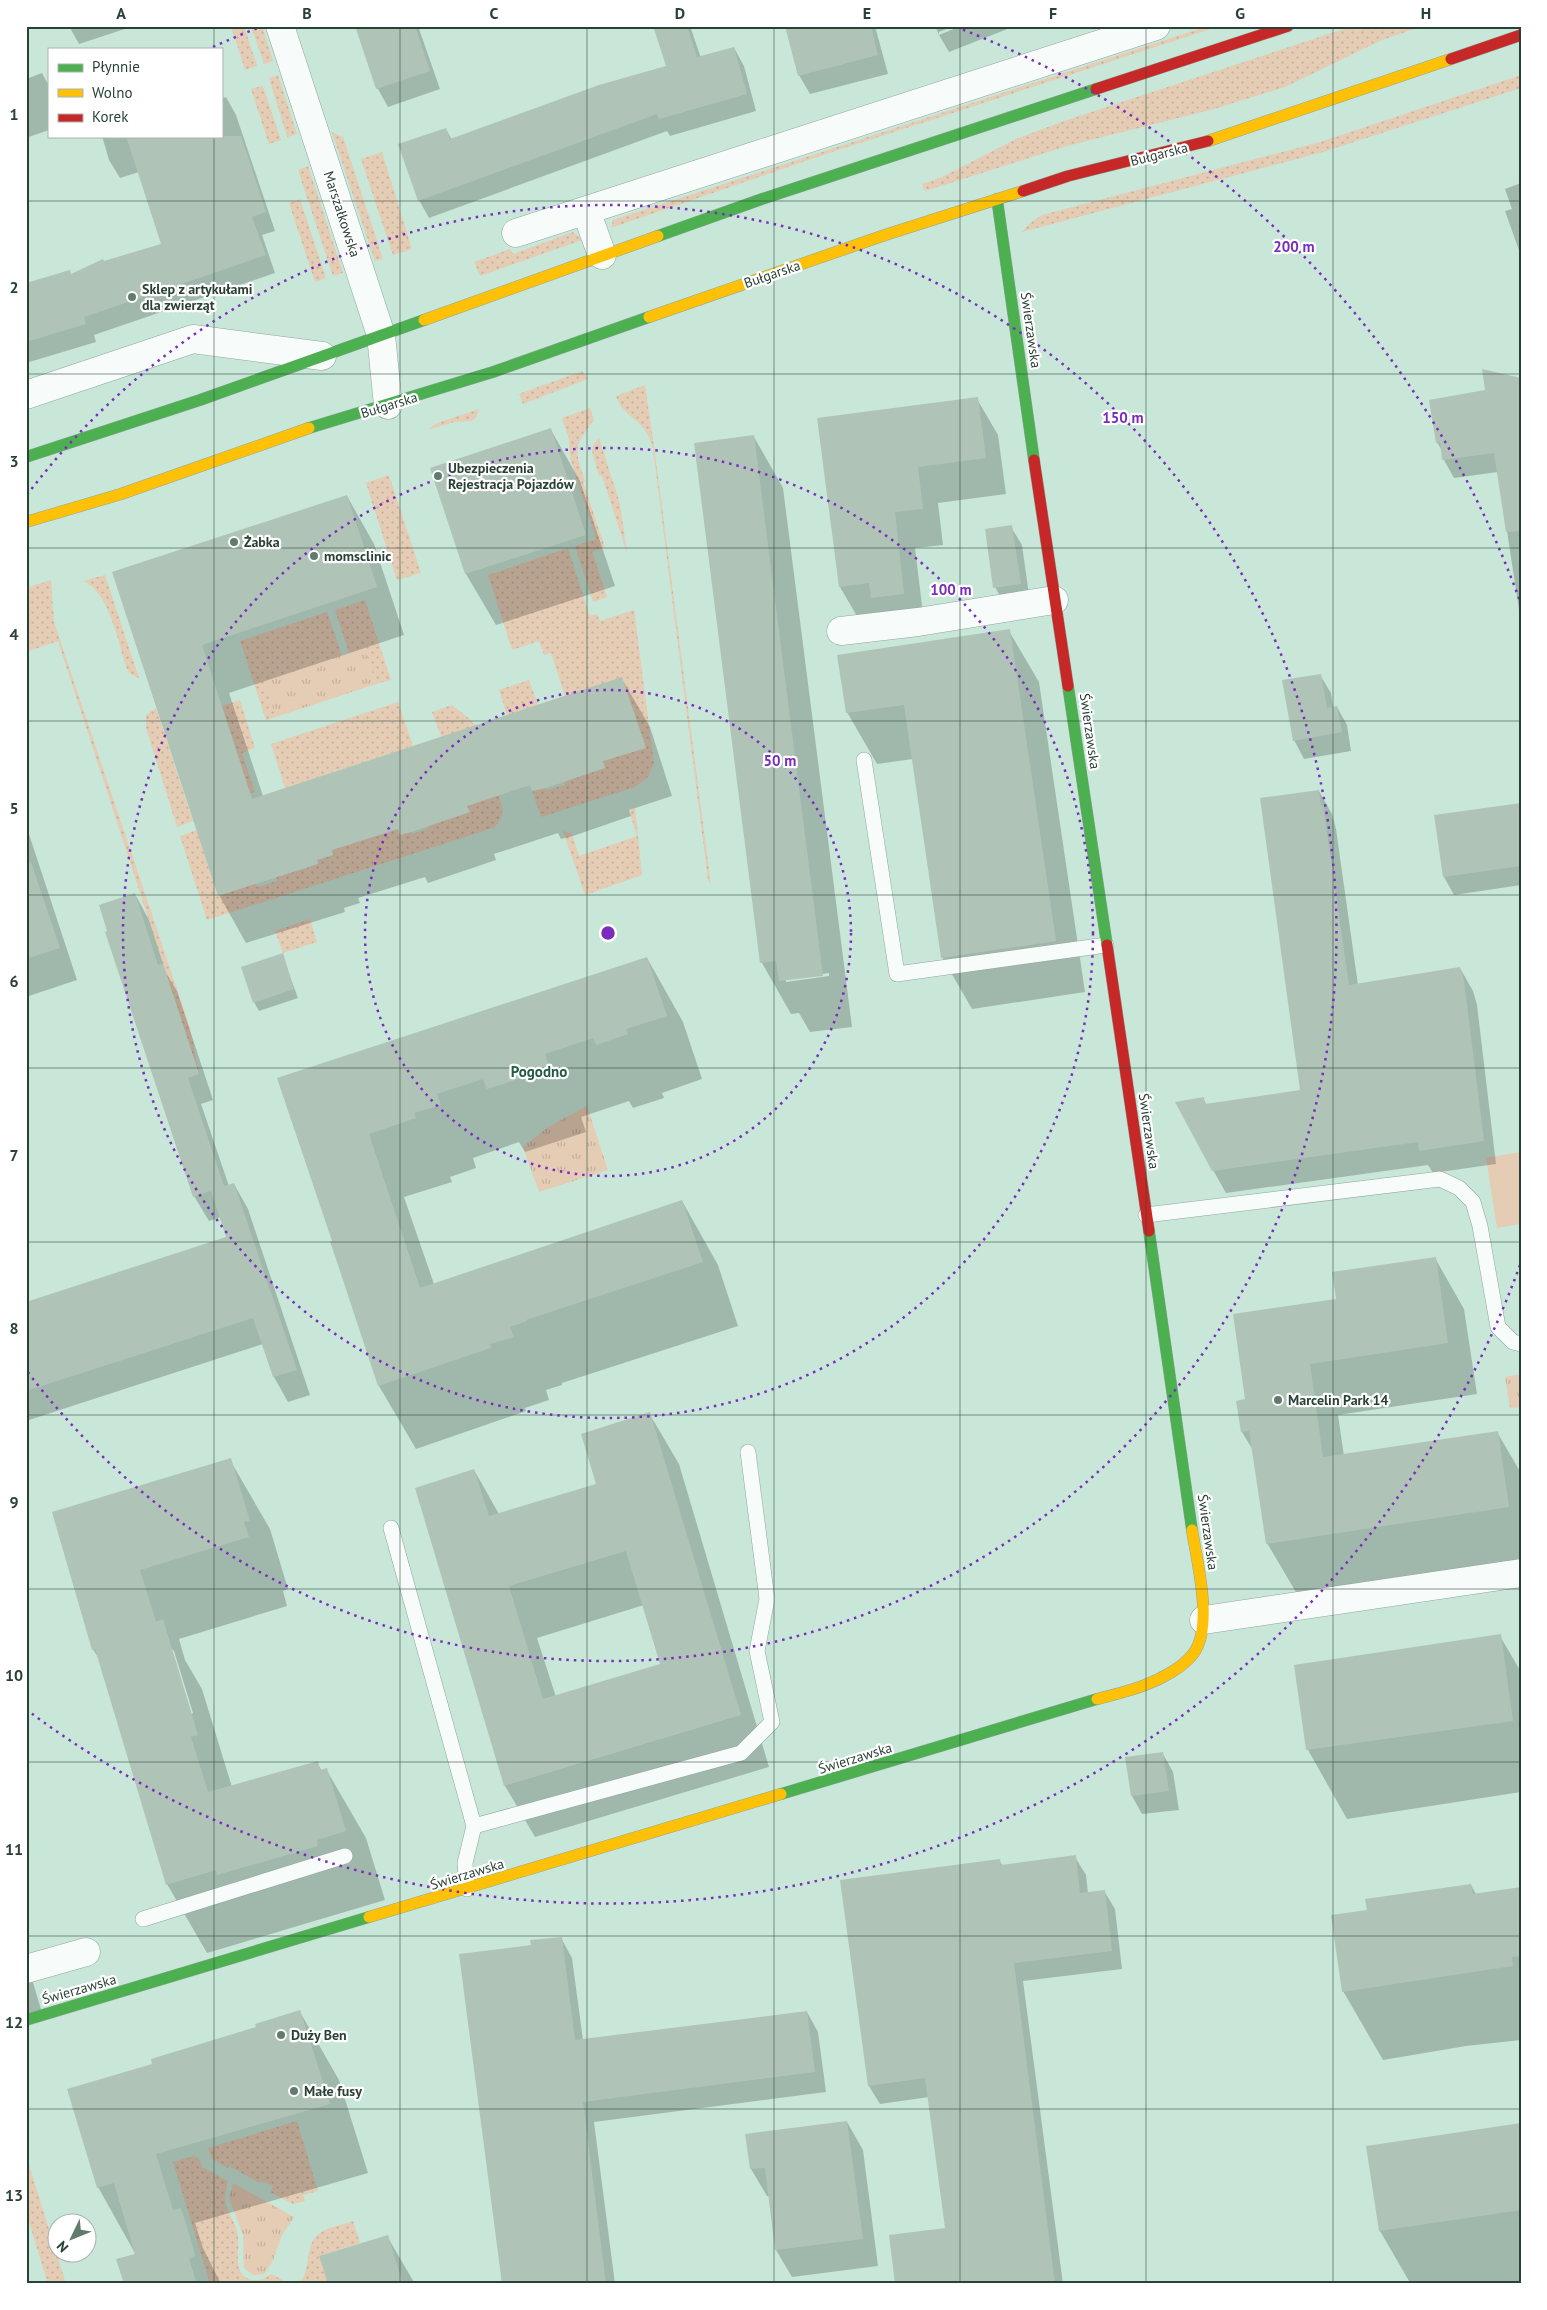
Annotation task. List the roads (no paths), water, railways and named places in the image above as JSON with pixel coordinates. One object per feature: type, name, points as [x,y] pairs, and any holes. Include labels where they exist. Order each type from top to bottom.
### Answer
[{"type":"street","name":"Marszałkowska","points":[[280,26],[381,335],[388,405]]},
{"type":"street","points":[[516,233],[1156,26]]},
{"type":"street","points":[[26,457],[183,406],[762,199],[1288,26]]},
{"type":"street","name":"Bułgarska","points":[[26,522],[121,494],[291,434],[493,372],[816,258],[997,199],[1068,176],[1214,140],[1521,35]]},
{"type":"street","name":"Świerzawska","points":[[26,2020],[1145,1685],[1165,1676],[1182,1665],[1194,1653],[1203,1639],[1204,1620],[997,199]]},
{"type":"street","points":[[586,211],[602,255]]},
{"type":"street","points":[[26,394],[193,339],[322,356]]},
{"type":"street","points":[[841,631],[918,622],[1054,600]]},
{"type":"street","points":[[1204,1620],[1521,1573]]},
{"type":"street","points":[[26,1969],[86,1952]]},
{"type":"lane","points":[[864,760],[897,974],[1106,945]]},
{"type":"lane","points":[[1146,1215],[1440,1179],[1459,1188],[1473,1202],[1480,1226],[1498,1327],[1513,1342],[1521,1344]]},
{"type":"lane","points":[[474,1826],[741,1753],[772,1722],[757,1651],[767,1599],[748,1452]]},
{"type":"lane","points":[[391,1528],[474,1826],[465,1863],[467,1889]]},
{"type":"lane","points":[[143,1919],[345,1856]]},
{"type":"place","name":"Sklep z artykułami dla zwierząt","points":[[132,297]]},
{"type":"place","name":"Ubezpieczenia Rejestracja Pojazdów","points":[[438,476]]},
{"type":"place","name":"Żabka","points":[[234,542]]},
{"type":"place","name":"momsclinic","points":[[314,556]]},
{"type":"place","name":"Marcelin Park 14","points":[[1278,1400]]},
{"type":"place","name":"Duży Ben","points":[[281,2035]]},
{"type":"place","name":"Małe fusy","points":[[294,2091]]},
{"type":"district","name":"Pogodno","points":[[539,1071]]}]
